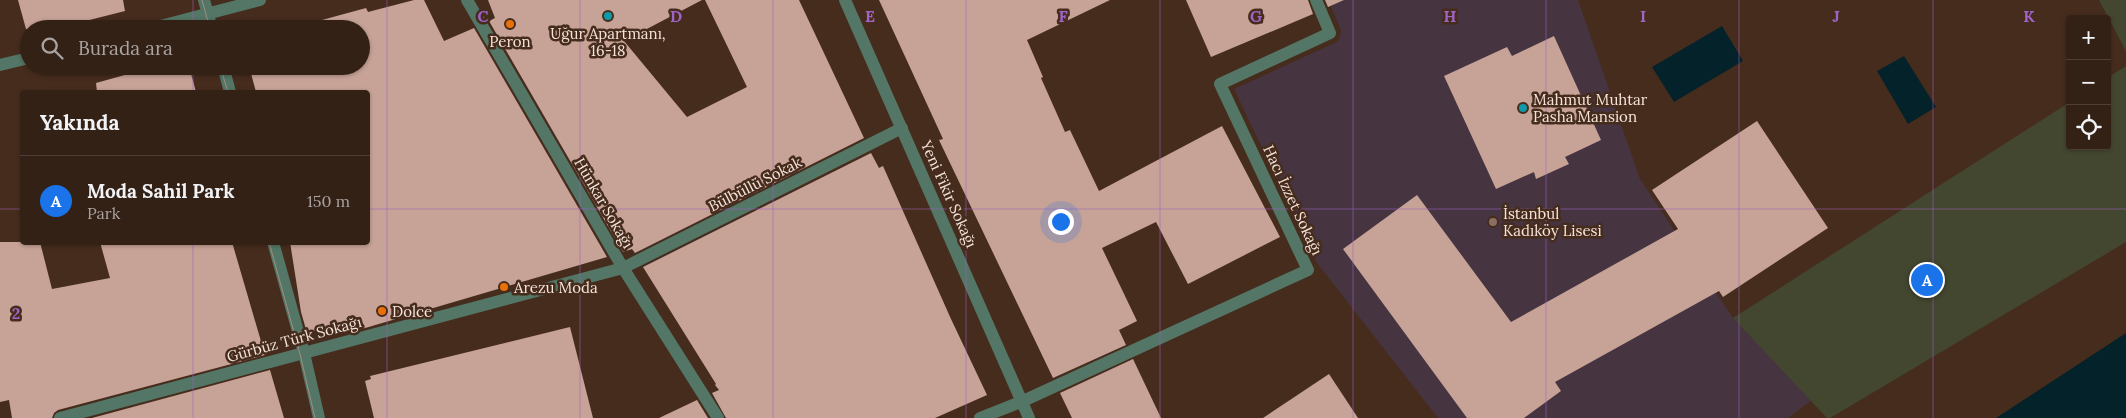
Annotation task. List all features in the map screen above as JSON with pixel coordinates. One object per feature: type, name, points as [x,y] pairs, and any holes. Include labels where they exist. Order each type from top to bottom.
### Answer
[{"type":"street","points":[[204,0],[210,20]]},
{"type":"street","points":[[184,20],[260,0]]},
{"type":"street","name":"Hünkar Sokağı","points":[[467,0],[623,268],[718,418]]},
{"type":"street","name":"Yeni Fikir Sokağı","points":[[845,0],[1029,418]]},
{"type":"street","name":"Hacı İzzet Sokağı","points":[[1023,401],[1308,270],[1220,84],[1330,33],[1316,0]]},
{"type":"street","points":[[0,65],[20,60]]},
{"type":"street","points":[[225,75],[229,90]]},
{"type":"street","name":"Bülbüllü Sokak","points":[[623,268],[902,128]]},
{"type":"street","points":[[274,245],[304,353],[319,418]]},
{"type":"street","name":"Gürbüz Türk Sokağı","points":[[60,418],[623,268]]},
{"type":"street","points":[[980,418],[1023,401]]},
{"type":"shaded area","name":"İstanbul Kadıköy Lisesi","points":[[1328,0],[1578,0],[1640,179],[1733,318],[1812,400],[1788,418],[1438,418],[1317,263],[1234,89],[1337,42],[1341,30]]},
{"type":"green space","points":[[2099,0],[2126,0],[2126,51],[2111,23],[2111,15],[2107,15]]},
{"type":"green space","points":[[2126,66],[2126,242],[1830,418],[1827,418],[1733,318],[2066,105],[2066,150],[2111,150],[2111,75]]},
{"type":"water","points":[[1722,26],[1743,61],[1674,102],[1652,67]]},
{"type":"water","points":[[1904,56],[1936,107],[1908,124],[1877,71]]},
{"type":"water","points":[[2126,333],[2126,418],[1996,418]]},
{"type":"building","points":[[18,0],[123,0],[125,11],[90,20],[24,20]]},
{"type":"building","points":[[414,0],[424,0],[444,41],[474,28],[607,257],[355,331],[352,321],[307,333],[301,312],[290,245],[370,245],[370,90],[255,90],[251,75],[370,75],[370,20],[322,20],[366,8],[368,12]]},
{"type":"building","points":[[488,0],[702,0],[624,41],[687,117],[747,87],[705,0],[799,0],[864,138],[635,253],[632,249],[623,252],[489,21],[495,18]]},
{"type":"building","points":[[879,0],[1110,0],[1027,40],[1043,77],[1041,78],[1065,132],[1070,130],[1099,191],[1222,126],[1280,237],[1188,284],[1156,222],[1102,248],[1137,321],[1119,330],[1126,345],[1053,378],[939,140],[943,139]]},
{"type":"building","points":[[1186,0],[1308,0],[1313,14],[1211,57]]},
{"type":"building","points":[[1325,0],[1344,0],[1328,7]]},
{"type":"building","name":"Mahmut Muhtar Pasha Mansion","points":[[1554,36],[1601,140],[1565,157],[1569,164],[1536,179],[1534,172],[1496,189],[1444,76],[1507,47],[1512,56]]},
{"type":"building","points":[[125,75],[191,75],[195,90],[97,90],[96,83]]},
{"type":"building","points":[[1757,121],[1828,228],[1723,297],[1719,291],[1555,382],[1561,391],[1524,418],[1467,418],[1343,249],[1417,195],[1511,322],[1678,229],[1652,190]]},
{"type":"building","points":[[871,153],[879,168],[883,166],[987,395],[935,418],[726,418],[712,393],[719,390],[716,384],[643,267]]},
{"type":"building","points":[[0,242],[20,242],[20,245],[41,245],[52,289],[110,278],[101,245],[233,245],[265,355],[58,410],[52,418],[12,418],[9,400],[0,402]]},
{"type":"building","points":[[570,327],[593,418],[374,418],[365,381],[371,379],[370,376]]},
{"type":"building","points":[[1133,359],[1161,418],[1072,418],[1060,393]]},
{"type":"building","points":[[270,370],[284,418],[92,418]]},
{"type":"building","points":[[1329,374],[1358,418],[1263,418]]},
{"type":"building","points":[[697,400],[708,418],[659,418]]},
{"type":"tram line","points":[[202,0],[208,20]]},
{"type":"tram line","points":[[223,75],[227,90]]},
{"type":"tram line","points":[[270,245],[300,354],[315,418]]},
{"type":"place","name":"Uğur Apartmanı, 16-18","points":[[608,16]]},
{"type":"place","name":"Peron","points":[[510,24]]},
{"type":"place","name":"Mahmut Muhtar Pasha Mansion","points":[[1523,108]]},
{"type":"place","name":"İstanbul Kadıköy Lisesi","points":[[1493,222]]},
{"type":"place","name":"Moda Sahil Park","points":[[1927,280]]},
{"type":"place","name":"Arezu Moda","points":[[504,287]]},
{"type":"place","name":"Dolce","points":[[382,311]]}]
